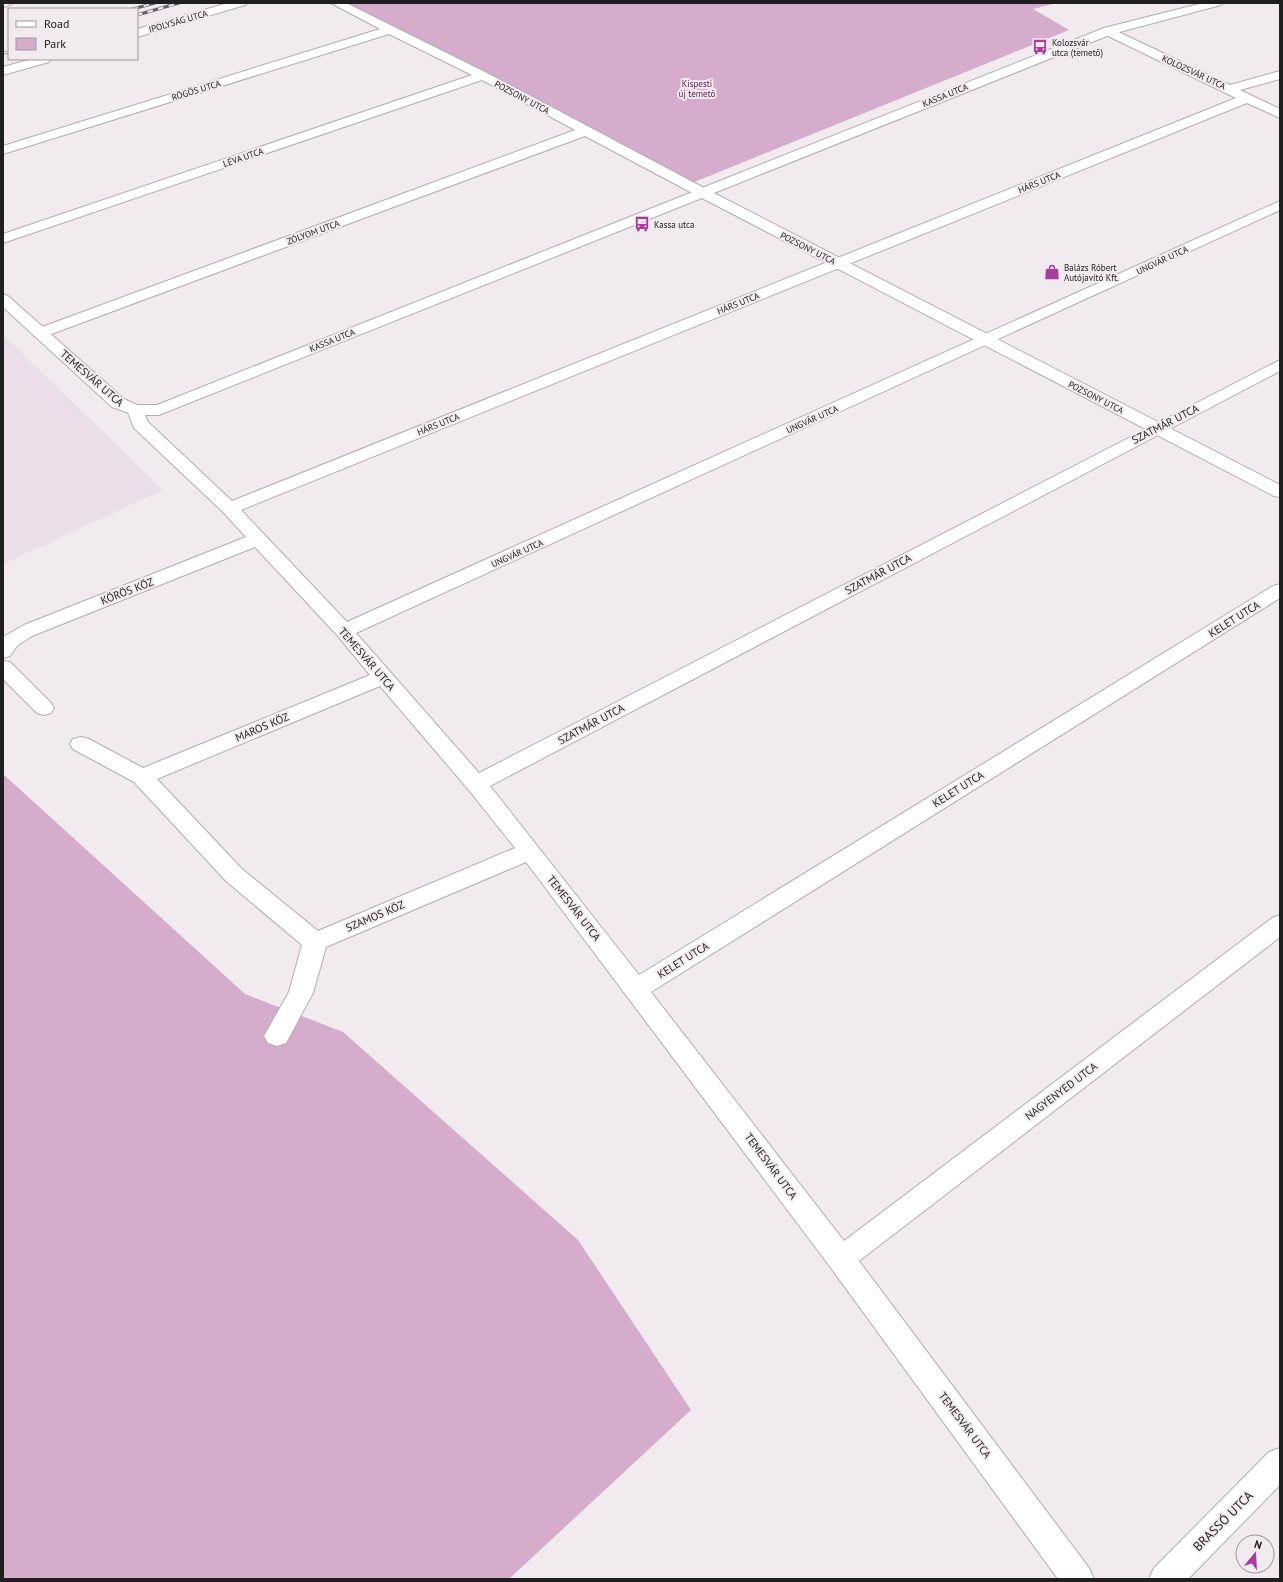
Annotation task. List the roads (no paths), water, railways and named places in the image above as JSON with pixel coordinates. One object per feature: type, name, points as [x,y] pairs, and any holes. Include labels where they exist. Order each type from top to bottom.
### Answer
[{"type":"street","name":"IPOLYSÁG UTCA","points":[[138,33],[241,3]]},
{"type":"street","name":"POZSONY UTCA","points":[[337,3],[483,76],[701,192],[1280,492]]},
{"type":"street","name":"KASSA UTCA","points":[[135,410],[159,410],[701,192],[1108,31],[1217,3]]},
{"type":"street","name":"RÖGÖS UTCA","points":[[3,150],[389,30]]},
{"type":"street","name":"KOLOZSVÁR UTCA","points":[[1108,31],[1280,114]]},
{"type":"street","points":[[3,71],[42,60]]},
{"type":"street","points":[[1230,89],[1280,75]]},
{"type":"street","name":"LÉVA UTCA","points":[[3,238],[483,76]]},
{"type":"street","name":"HÁRS UTCA","points":[[229,508],[1247,98]]},
{"type":"street","name":"ZÓLYOM UTCA","points":[[40,333],[586,131]]},
{"type":"street","name":"UNGVÁR UTCA","points":[[344,631],[1280,205]]},
{"type":"street","name":"TEMESVÁR UTCA","points":[[3,299],[118,402],[135,410],[140,424],[229,508],[344,631],[476,784],[530,851],[841,1259],[1078,1579]]},
{"type":"street","name":"SZATMÁR UTCA","points":[[476,784],[1156,428],[1280,365]]},
{"type":"street","name":"KÖRÖS KÖZ","points":[[3,652],[9,642],[17,636],[42,624],[258,539]]},
{"type":"street","name":"KELET UTCA","points":[[636,989],[1280,590]]},
{"type":"street","points":[[3,666],[44,708]]},
{"type":"street","name":"MAROS KÖZ","points":[[142,777],[383,677]]},
{"type":"street","points":[[81,744],[142,777],[234,875],[315,942],[301,993],[277,1036]]},
{"type":"street","name":"SZAMOS KÖZ","points":[[315,942],[530,851]]},
{"type":"street","name":"NAGYENYED UTCA","points":[[841,1259],[1280,924]]},
{"type":"street","name":"BRASSÓ UTCA","points":[[1166,1579],[1280,1463]]},
{"type":"railway","points":[[137,8],[155,3]]},
{"type":"railway","points":[[138,15],[179,3]]},
{"type":"railway","points":[[3,53],[8,52]]},
{"type":"place","name":"Kolozsvár utca (temető)","points":[[1040,47]]},
{"type":"place","name":"Kassa utca","points":[[642,224]]},
{"type":"place","name":"Balázs Róbert Autójavító Kft.","points":[[1052,272]]},
{"type":"park label","name":"Kispesti új temető","points":[[697,88]]}]
